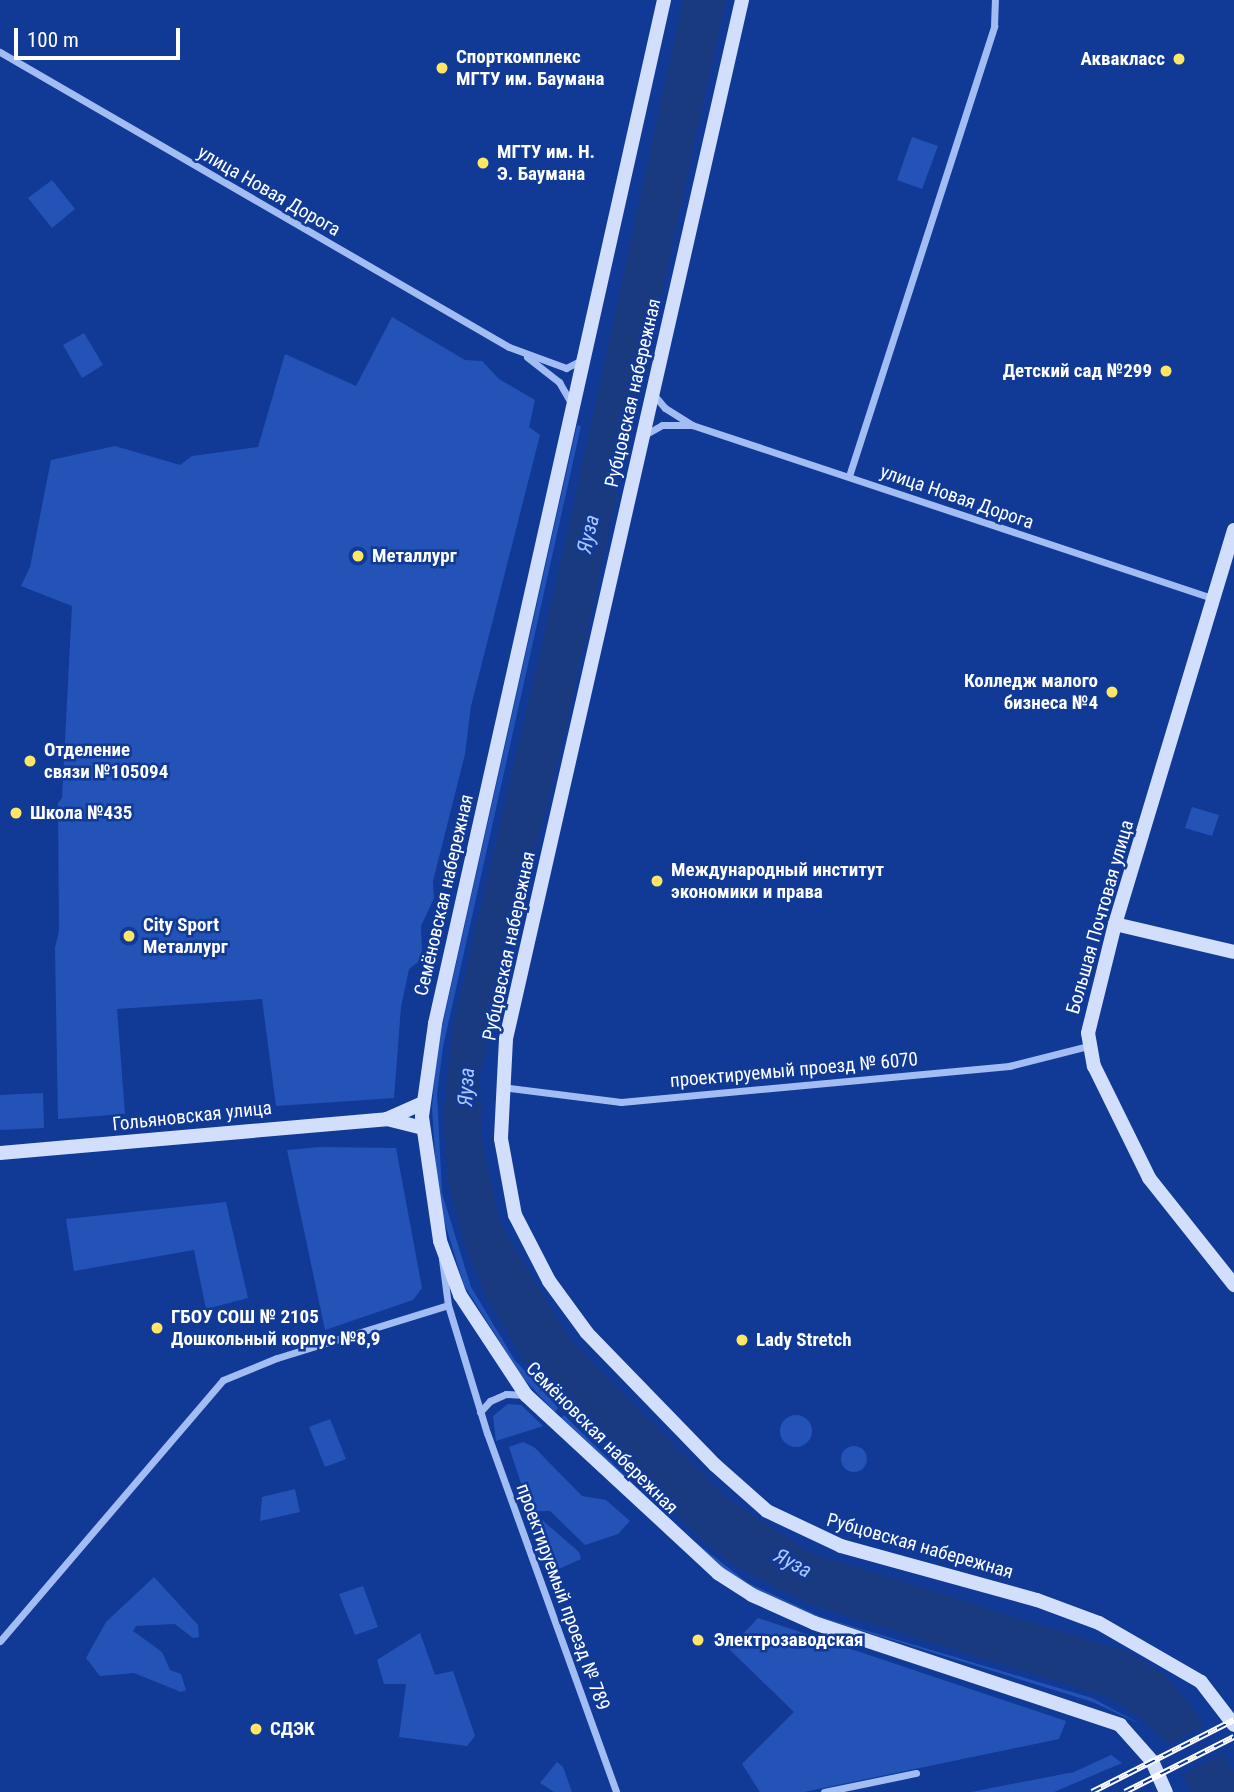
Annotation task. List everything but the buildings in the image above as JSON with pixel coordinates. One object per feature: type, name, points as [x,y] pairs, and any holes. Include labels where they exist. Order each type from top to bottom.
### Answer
[{"type":"main road","name":"Семёновская набережная","points":[[664,0],[435,1024],[423,1102],[423,1128],[440,1241],[460,1296],[526,1395],[684,1546],[752,1595],[814,1623],[1098,1715],[1138,1741],[1166,1792]]},
{"type":"main road","name":"Рубцовская набережная","points":[[743,0],[506,1039],[500,1087],[505,1175],[515,1215],[549,1281],[586,1333],[740,1489],[774,1515],[830,1541],[1037,1600],[1099,1623],[1201,1682],[1234,1725]]},
{"type":"main road","name":"Большая Почтовая улица","points":[[1088,1045],[1093,1001],[1234,530]]},
{"type":"main road","points":[[1115,924],[1234,952]]},
{"type":"main road","points":[[1088,1045],[1149,1178],[1234,1285]]},
{"type":"main road","name":"Гольяновская улица","points":[[387,1119],[423,1102]]},
{"type":"main road","name":"Гольяновская улица","points":[[0,1153],[387,1119],[423,1128]]},
{"type":"street","points":[[849,476],[994,26],[995,0]]},
{"type":"street","name":"улица Новая Дорога","points":[[0,52],[524,354],[559,382],[573,409]]},
{"type":"street","name":"улица Новая Дорога","points":[[524,354],[566,368],[585,356]]},
{"type":"street","name":"улица Новая Дорога","points":[[653,393],[665,408],[692,425],[1212,598]]},
{"type":"street","name":"улица Новая Дорога","points":[[644,436],[662,425],[692,425]]},
{"type":"street","name":"проектируемый проезд № 6070","points":[[500,1087],[600,1101],[633,1101],[1009,1066],[1088,1045]]},
{"type":"street","name":"проектируемый проезд № 789","points":[[440,1241],[448,1306],[480,1412],[616,1792]]},
{"type":"street","points":[[0,1642],[223,1380],[277,1358],[448,1306]]},
{"type":"street","points":[[480,1412],[490,1401],[506,1394],[526,1395]]},
{"type":"street","points":[[824,1792],[916,1773]]},
{"type":"shaded area","points":[[912,137],[938,146],[922,189],[897,180]]},
{"type":"shaded area","points":[[52,180],[75,209],[52,228],[28,198]]},
{"type":"shaded area","points":[[392,317],[465,360],[482,361],[499,379],[535,400],[529,427],[540,435],[471,706],[465,754],[433,881],[434,898],[421,926],[422,950],[418,962],[409,969],[401,1007],[394,1098],[276,1106],[262,999],[117,1009],[125,1114],[58,1119],[55,948],[59,931],[58,803],[62,798],[72,606],[21,586],[30,567],[51,460],[115,446],[180,465],[192,456],[258,447],[285,354],[356,386]]},
{"type":"shaded area","points":[[84,333],[103,365],[82,378],[63,345]]},
{"type":"shaded area","points":[[577,425],[581,426],[443,1047],[437,1094],[442,1193],[471,1287],[514,1359],[558,1408],[555,1412],[522,1377],[464,1285],[438,1201],[432,1108],[437,1049]]},
{"type":"shaded area","points":[[1192,807],[1219,815],[1212,836],[1185,828]]},
{"type":"shaded area","points":[[43,1093],[44,1128],[0,1130],[0,1095]]},
{"type":"shaded area","points":[[320,1147],[396,1148],[422,1288],[413,1300],[325,1330],[287,1150]]},
{"type":"shaded area","points":[[226,1202],[248,1298],[206,1309],[194,1250],[74,1271],[66,1219]]},
{"type":"shaded area","points":[[508,1404],[521,1405],[543,1426],[496,1441],[493,1416]]},
{"type":"shaded area","points":[[564,1415],[682,1532],[748,1583],[821,1617],[1092,1698],[1142,1725],[1093,1702],[782,1606],[708,1561],[561,1418]]},
{"type":"shaded area","points":[[796,1415],[807,1420],[812,1431],[807,1442],[796,1447],[785,1442],[780,1431],[785,1420]]},
{"type":"shaded area","points":[[330,1419],[346,1459],[325,1467],[309,1427]]},
{"type":"shaded area","points":[[523,1442],[534,1447],[582,1496],[606,1500],[630,1521],[618,1534],[585,1545],[550,1511],[530,1511],[509,1447]]},
{"type":"shaded area","points":[[854,1446],[863,1450],[867,1459],[863,1468],[854,1472],[845,1468],[841,1459],[845,1450]]},
{"type":"shaded area","points":[[295,1489],[300,1512],[260,1521],[262,1497]]},
{"type":"shaded area","points":[[542,1520],[579,1552],[581,1559],[554,1571],[549,1578],[530,1523]]},
{"type":"shaded area","points":[[154,1577],[198,1625],[199,1637],[193,1638],[175,1624],[136,1626],[133,1631],[162,1652],[170,1670],[181,1674],[186,1690],[181,1692],[134,1673],[100,1676],[86,1658],[106,1622]]},
{"type":"shaded area","points":[[363,1586],[378,1627],[355,1635],[339,1594]]},
{"type":"shaded area","points":[[758,1618],[1066,1721],[1059,1739],[804,1792],[760,1792],[742,1764],[794,1712],[729,1649]]},
{"type":"shaded area","points":[[420,1633],[435,1675],[453,1671],[475,1736],[467,1746],[399,1737],[406,1684],[384,1684],[377,1660]]},
{"type":"shaded area","points":[[1111,1755],[1122,1763],[1054,1792],[971,1792],[1074,1772]]},
{"type":"shaded area","points":[[557,1762],[563,1767],[572,1792],[554,1792],[540,1783]]},
{"type":"water","name":"Яуза","points":[[683,0],[726,0],[566,728],[480,1076],[482,1144],[501,1225],[569,1338],[727,1498],[811,1553],[1128,1652],[1163,1674],[1189,1703],[1234,1772],[1234,1792],[1192,1792],[1164,1740],[1131,1711],[1106,1697],[809,1604],[733,1565],[702,1540],[525,1363],[486,1297],[463,1240],[448,1181],[443,1117],[452,1030],[566,538]]},
{"type":"pier","points":[[1206,1725],[1225,1753],[1180,1776],[1164,1747]]},
{"type":"railway","points":[[1092,1792],[1234,1720]]},
{"type":"railway","points":[[1125,1792],[1234,1737]]},
{"type":"place","name":"Аквакласс","points":[[1179,59]]},
{"type":"place","name":"Спорткомплекс МГТУ им. Баумана","points":[[442,68]]},
{"type":"place","name":"МГТУ им. Н. Э. Баумана","points":[[483,163]]},
{"type":"place","name":"Детский сад №299","points":[[1166,371]]},
{"type":"place","name":"Металлург","points":[[358,556]]},
{"type":"place","name":"Колледж малого бизнеса №4","points":[[1112,692]]},
{"type":"place","name":"Отделение связи №105094","points":[[30,761]]},
{"type":"place","name":"Школа №435","points":[[16,813]]},
{"type":"place","name":"Международный институт экономики и права","points":[[657,881]]},
{"type":"place","name":"City Sport Металлург","points":[[129,936]]},
{"type":"place","name":"ГБОУ СОШ № 2105 Дошкольный корпус №8,9","points":[[157,1328]]},
{"type":"place","name":"Lady Stretch","points":[[742,1340]]},
{"type":"place","name":"Электрозаводская","points":[[698,1640]]},
{"type":"place","name":"СДЭК","points":[[256,1729]]}]
